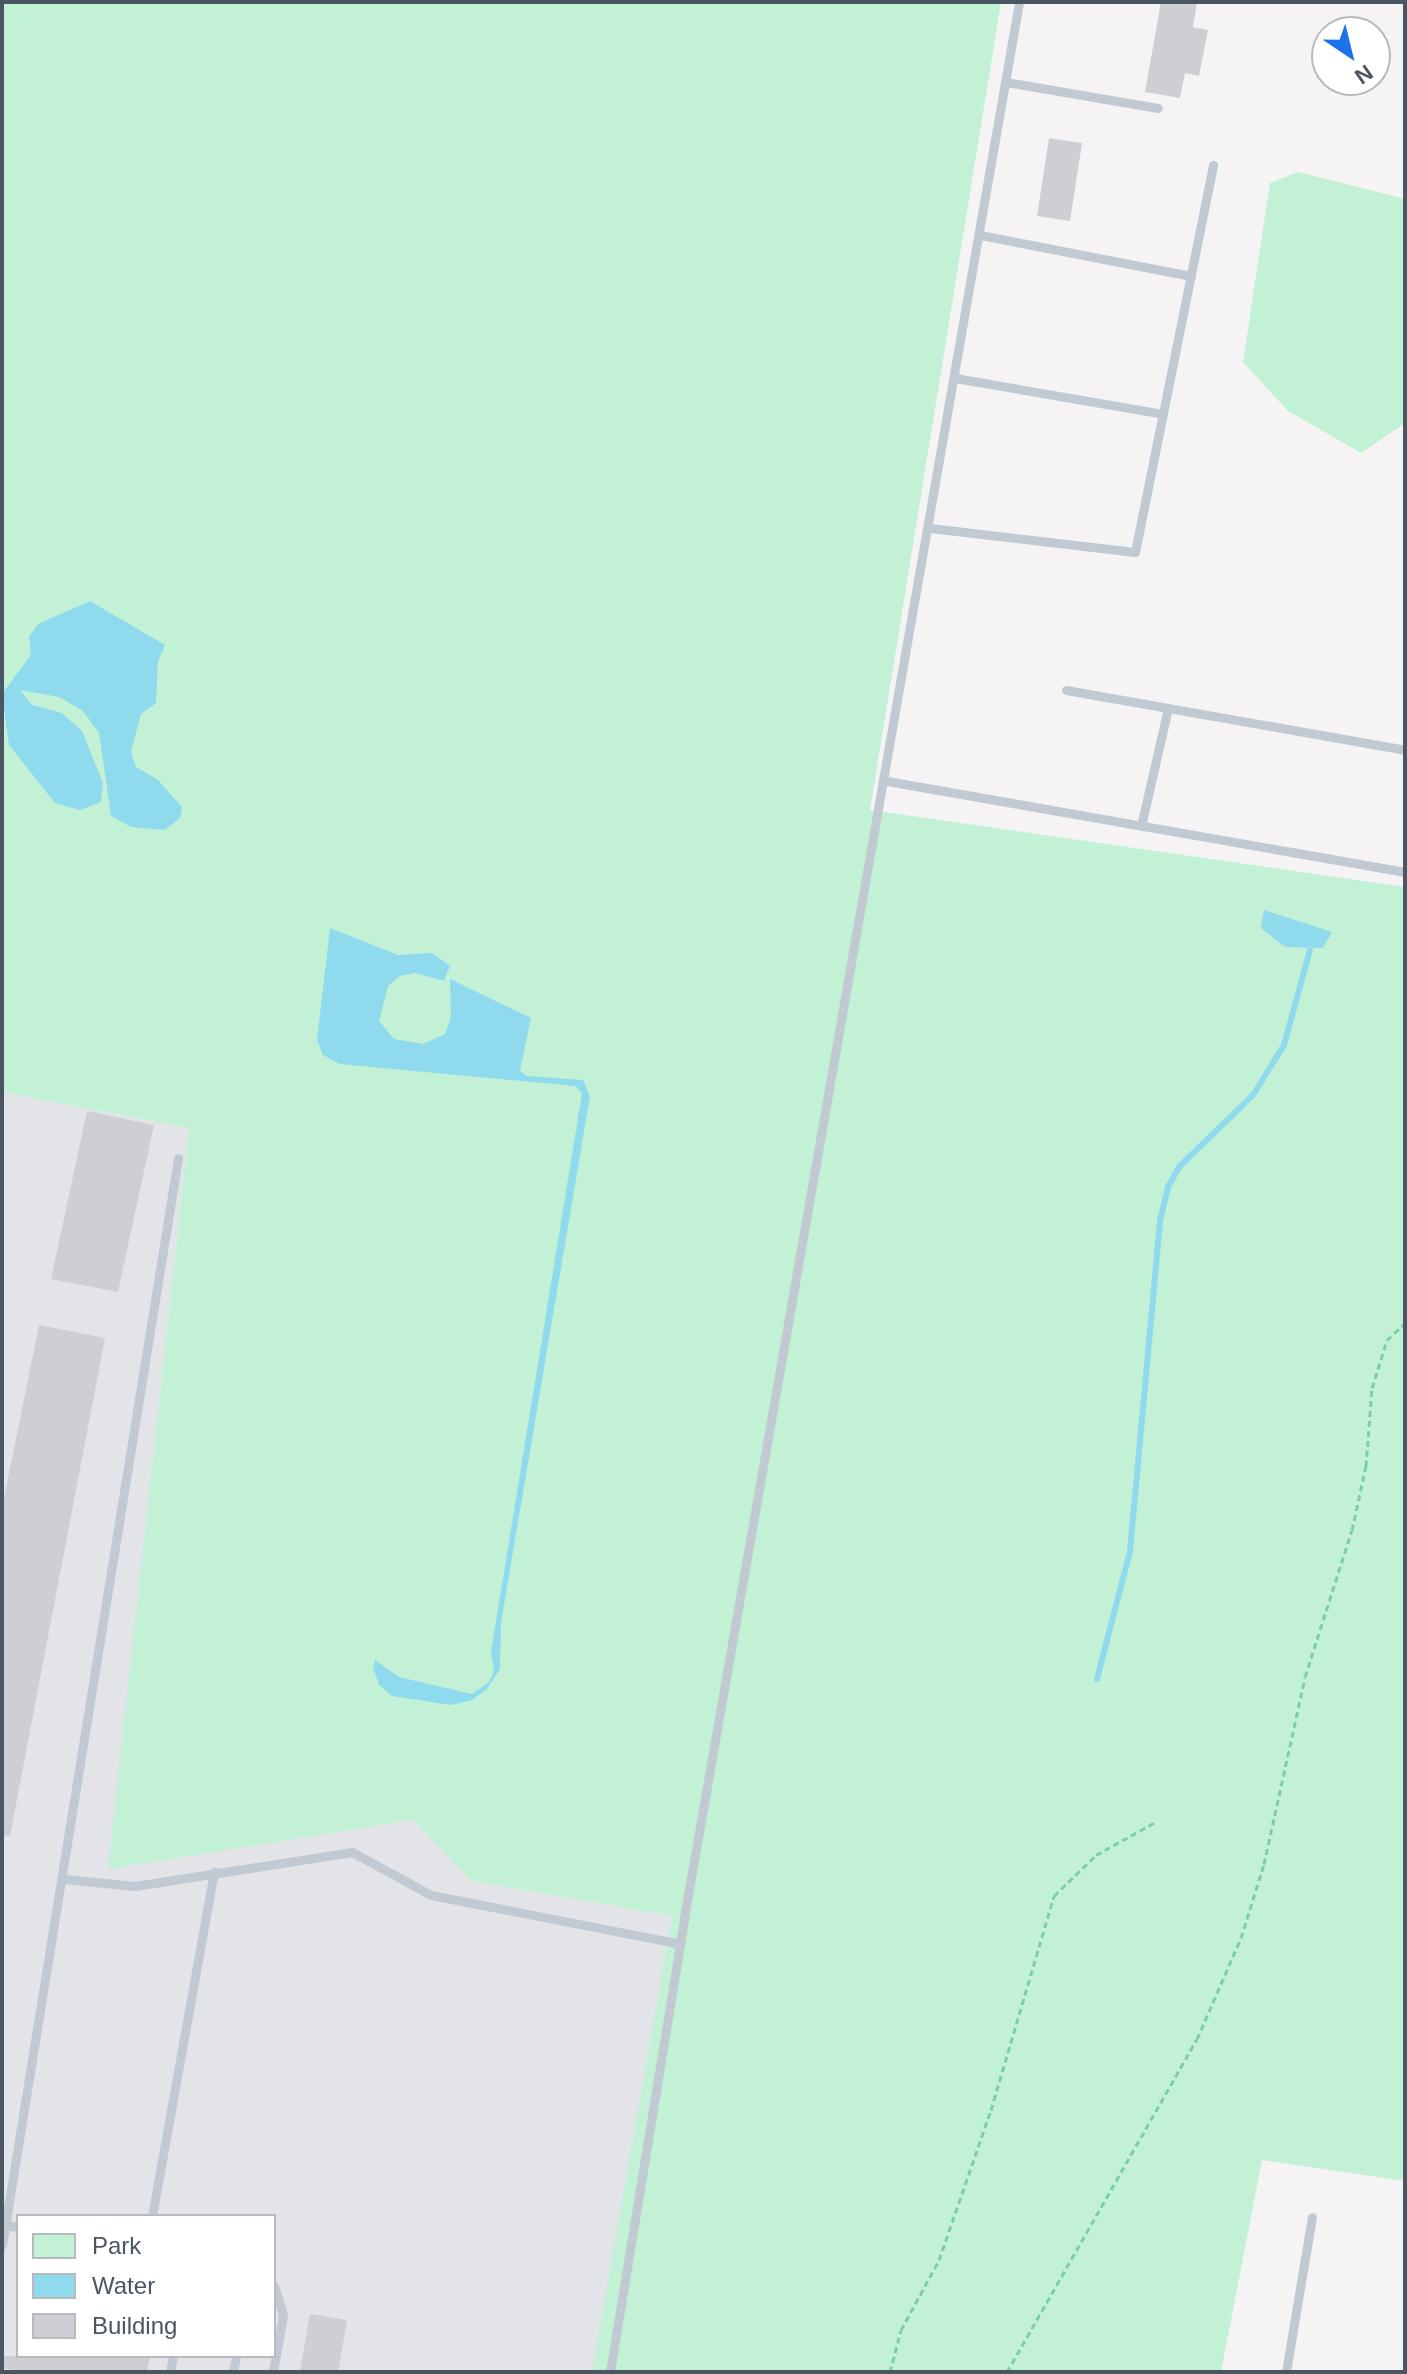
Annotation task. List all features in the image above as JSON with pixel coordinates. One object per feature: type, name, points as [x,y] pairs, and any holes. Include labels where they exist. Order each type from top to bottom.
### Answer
[{"type":"lane","points":[[610,2372],[680,1944],[887,781],[1019,2]]},
{"type":"lane","points":[[1006,82],[1158,108]]},
{"type":"lane","points":[[930,528],[1135,552],[1213,165]]},
{"type":"lane","points":[[980,235],[1191,276]]},
{"type":"lane","points":[[955,378],[1163,414]]},
{"type":"lane","points":[[1066,690],[1405,750]]},
{"type":"lane","points":[[1141,826],[1168,708]]},
{"type":"lane","points":[[887,781],[1405,872]]},
{"type":"lane","points":[[2,2245],[65,1879],[178,1158]]},
{"type":"lane","points":[[65,1879],[115,1887],[352,1852],[431,1895],[680,1944]]},
{"type":"lane","points":[[152,2214],[214,1872]]},
{"type":"lane","points":[[1286,2372],[1312,2217]]},
{"type":"lane","points":[[5,2225],[16,2227]]},
{"type":"lane","points":[[276,2292],[283,2315],[276,2355]]},
{"type":"path","points":[[1007,2372],[1190,2051],[1241,1938],[1264,1864],[1305,1677],[1352,1530],[1366,1466],[1372,1388],[1387,1340],[1405,1323]]},
{"type":"path","points":[[890,2372],[901,2330],[939,2260],[954,2217],[1054,1896],[1096,1855],[1157,1821]]},
{"type":"shaded area","points":[[2,1092],[189,1128],[109,1868],[413,1820],[472,1881],[672,1916],[641,2372],[2,2372]]},
{"type":"green space","points":[[2,2],[1001,2],[870,810],[1405,887],[1405,2181],[1262,2160],[1221,2372],[592,2372],[672,1916],[472,1881],[413,1820],[108,1869],[189,1128],[2,1092]]},
{"type":"green space","points":[[1298,172],[1405,199],[1405,423],[1361,453],[1288,411],[1243,362],[1270,183]]},
{"type":"water","points":[[90,601],[165,645],[158,661],[156,703],[141,714],[131,752],[136,767],[157,779],[182,807],[180,818],[165,830],[131,827],[111,816],[99,733],[83,711],[59,697],[20,690],[32,705],[62,713],[82,731],[103,783],[101,802],[80,810],[55,803],[9,745],[2,694],[31,655],[29,637],[38,624]]},
{"type":"water","points":[[1264,910],[1332,932],[1323,948],[1285,947],[1261,928]]},
{"type":"water","points":[[330,928],[398,955],[432,953],[450,966],[444,981],[415,973],[400,976],[388,986],[379,1021],[394,1039],[423,1044],[445,1034],[451,1017],[450,979],[531,1018],[520,1071],[527,1076],[583,1080],[590,1096],[501,1623],[500,1669],[487,1689],[472,1700],[451,1705],[392,1696],[379,1685],[373,1667],[375,1660],[399,1677],[472,1694],[489,1682],[494,1671],[491,1652],[582,1093],[575,1086],[340,1064],[323,1055],[317,1040]]},
{"type":"building","points":[[1161,2],[1197,2],[1193,27],[1208,30],[1199,76],[1185,73],[1180,98],[1145,92]]},
{"type":"building","points":[[1049,138],[1082,143],[1070,221],[1037,216]]},
{"type":"building","points":[[87,1111],[154,1125],[118,1292],[51,1279]]},
{"type":"building","points":[[39,1325],[105,1338],[10,1836],[2,1835],[2,1508]]},
{"type":"building","points":[[310,2314],[347,2320],[338,2372],[300,2372]]},
{"type":"building","points":[[2,2356],[150,2358],[147,2372],[30,2372],[2,2368]]},
{"type":"waterway","points":[[1097,1679],[1130,1551],[1160,1220],[1168,1187],[1179,1167],[1253,1095],[1284,1045],[1310,950]]}]
